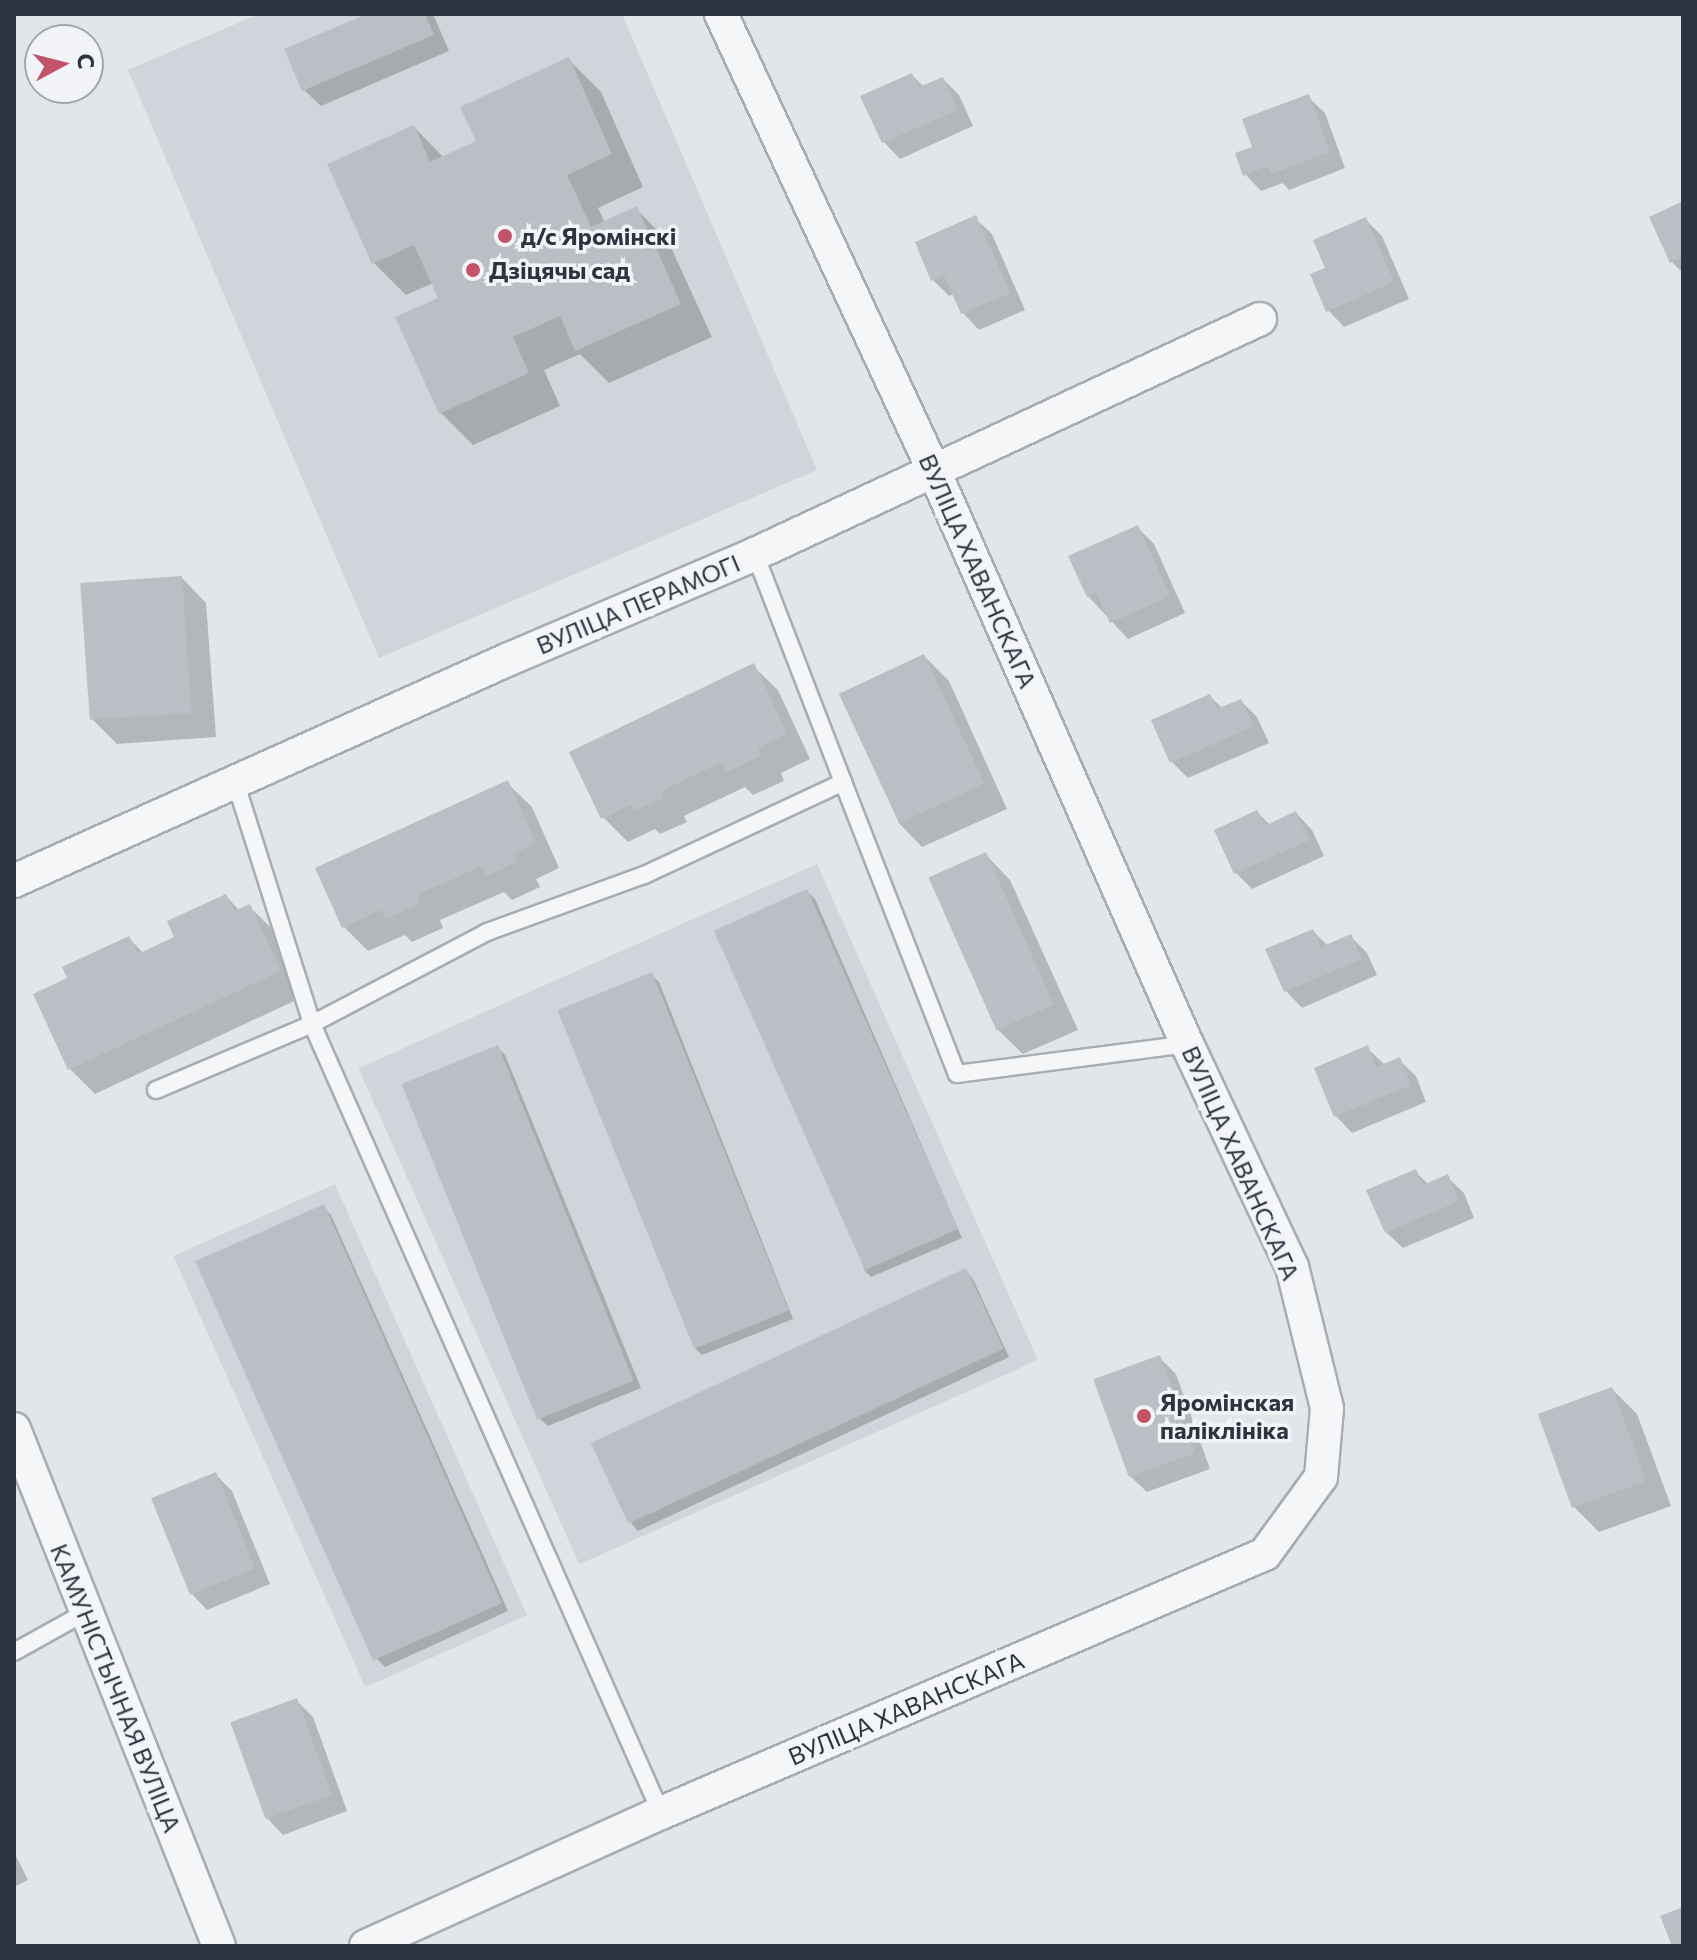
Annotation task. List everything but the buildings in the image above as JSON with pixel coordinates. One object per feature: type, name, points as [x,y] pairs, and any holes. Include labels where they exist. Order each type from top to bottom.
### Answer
[{"type":"street","name":"ВУЛІЦА ХАВАНСКАГА","points":[[366,1946],[661,1813],[1265,1554],[1321,1477],[1327,1408],[1292,1267],[1187,1044],[934,471],[721,14]]},
{"type":"street","name":"ВУЛІЦА ПЕРАМОГІ","points":[[14,881],[755,554],[1260,319]]},
{"type":"street","name":"КАМУНІСТЫЧНАЯ ВУЛІЦА","points":[[14,1429],[219,1946]]},
{"type":"lane","points":[[755,554],[957,1074],[1187,1044]]},
{"type":"lane","points":[[235,781],[312,1024],[661,1813]]},
{"type":"lane","points":[[156,1090],[312,1024],[487,932],[644,875],[843,782]]},
{"type":"lane","points":[[14,1652],[86,1612]]},
{"type":"shaded area","name":"Дзіцячы сад","points":[[259,14],[622,14],[817,470],[379,658],[128,70]]},
{"type":"shaded area","points":[[817,864],[1038,1360],[579,1564],[358,1068]]},
{"type":"shaded area","points":[[335,1184],[527,1615],[365,1687],[173,1256]]},
{"type":"place","name":"д/с Яромінскі","points":[[505,236]]},
{"type":"place","name":"Дзіцячы сад","points":[[473,270]]},
{"type":"place","name":"Яромінская паліклініка","points":[[1144,1416]]}]
